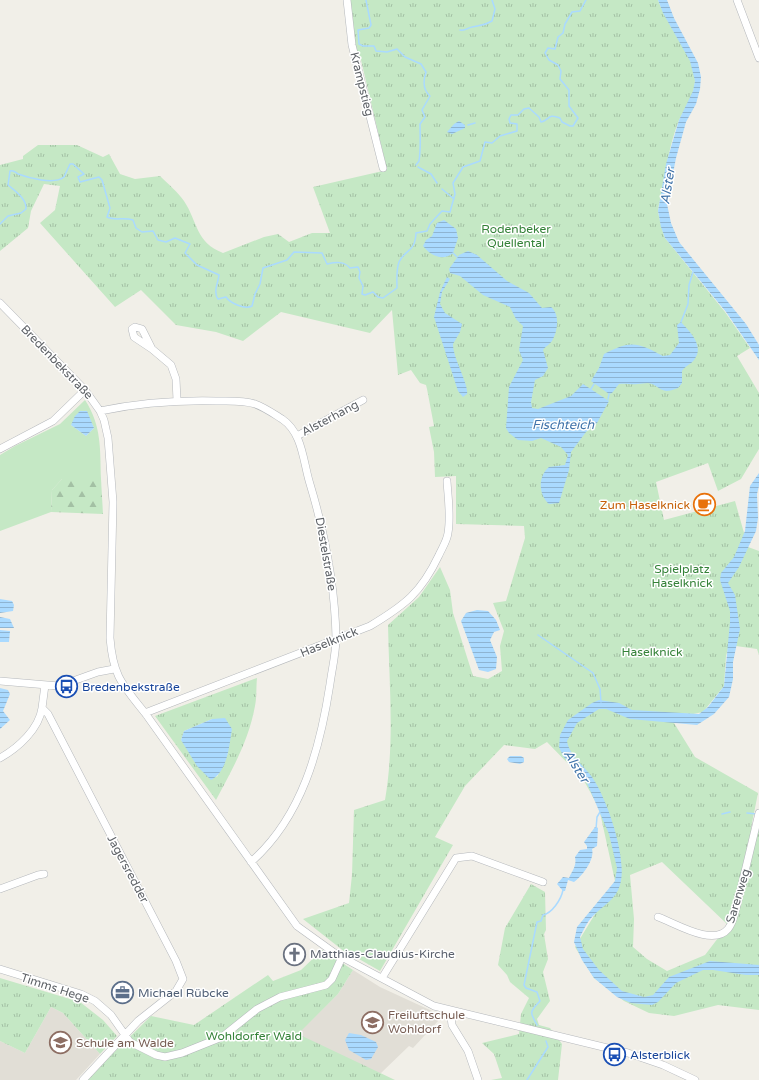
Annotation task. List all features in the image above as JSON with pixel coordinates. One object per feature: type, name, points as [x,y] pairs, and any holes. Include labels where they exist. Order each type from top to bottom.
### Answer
[{"type":"street","name":"Krampstieg","points":[[347,0],[352,45],[383,168]]},
{"type":"street","points":[[738,0],[759,58]]},
{"type":"street","name":"Bredenbekstraße","points":[[0,303],[85,390],[100,411],[108,438],[113,502],[110,638],[114,669],[125,689],[145,713],[297,926],[342,957],[427,1003],[454,1012]]},
{"type":"street","points":[[152,349],[171,365],[176,379],[178,400]]},
{"type":"street","points":[[0,449],[53,421],[85,390]]},
{"type":"street","name":"Diestelstraße","points":[[100,411],[139,403],[178,400],[238,401],[256,404],[283,420],[297,436],[319,512],[328,557],[336,639],[327,705],[317,748],[304,788],[284,826],[273,840],[251,862]]},
{"type":"street","name":"Alsterhang","points":[[297,436],[363,400]]},
{"type":"street","name":"Haselknick","points":[[145,713],[370,626],[396,610],[415,594],[435,563],[446,540],[449,518],[448,481]]},
{"type":"street","points":[[0,681],[62,686],[98,672],[114,669]]},
{"type":"street","points":[[0,758],[12,751],[30,732],[41,717],[45,685]]},
{"type":"street","name":"Jagersredder","points":[[42,708],[48,714],[180,969],[183,979],[176,991],[151,1010],[124,1036]]},
{"type":"street","name":"Sarenweg","points":[[658,916],[702,934],[714,936],[727,930],[732,923],[759,814]]},
{"type":"street","points":[[382,978],[456,858],[472,856],[543,882]]},
{"type":"street","points":[[0,889],[44,874]]},
{"type":"street","name":"Timms Hege","points":[[0,969],[81,994],[95,1001],[111,1015],[124,1036],[133,1044],[161,1056],[182,1053],[222,1037],[257,1009],[280,997],[326,985],[332,979],[342,957]]},
{"type":"street","points":[[478,1080],[468,1051],[452,1025],[452,1017],[454,1012],[628,1053],[664,1065],[695,1080]]},
{"type":"street","points":[[83,1080],[124,1036]]},
{"type":"shaded area","name":"Freiluftschule Wohldorf","points":[[353,970],[380,987],[432,1011],[439,1020],[413,1048],[409,1046],[381,1073],[357,1073],[297,1034],[338,994]]},
{"type":"shaded area","name":"Schule am Walde","points":[[51,1007],[63,1013],[100,1054],[76,1080],[0,1080],[0,1041],[25,1053]]},
{"type":"green space","name":"Rodenbeker Quellental","points":[[349,0],[658,0],[690,60],[695,85],[673,137],[658,212],[665,238],[725,312],[750,348],[737,356],[759,393],[759,449],[741,479],[718,491],[708,463],[656,482],[664,520],[735,501],[748,547],[759,551],[759,655],[757,649],[729,645],[726,656],[724,686],[703,712],[693,714],[647,712],[674,723],[695,757],[758,793],[751,828],[759,829],[759,1010],[718,1005],[674,1016],[649,1013],[624,1001],[594,978],[575,947],[615,881],[599,808],[583,779],[547,742],[535,749],[504,745],[465,786],[435,837],[453,845],[380,971],[352,955],[350,956],[303,919],[349,903],[352,875],[354,810],[385,800],[391,734],[388,625],[419,597],[440,567],[450,590],[453,613],[473,676],[488,679],[502,671],[500,646],[504,631],[493,603],[506,601],[525,538],[524,526],[456,524],[456,476],[435,477],[434,452],[429,427],[434,426],[426,385],[420,383],[411,370],[398,375],[392,310],[370,333],[281,312],[243,341],[216,332],[176,325],[141,290],[115,307],[40,223],[55,210],[60,186],[44,184],[31,211],[28,228],[0,251],[0,165],[23,159],[23,156],[38,145],[77,145],[103,157],[109,154],[120,174],[135,179],[160,176],[184,201],[202,237],[207,243],[223,253],[264,237],[278,234],[289,242],[312,233],[330,233],[313,187],[387,170],[361,60],[352,41]],"holes":[[[662,862],[728,925],[705,955],[667,971],[647,959],[633,947],[634,919],[630,875]]]},
{"type":"green space","points":[[85,400],[95,419],[99,438],[101,479],[62,479],[52,490],[51,512],[0,531],[0,455],[60,424]],"holes":[[[86,411],[94,428],[86,436],[71,425]]]},
{"type":"green space","points":[[62,479],[101,479],[103,514],[51,512],[52,490]]},
{"type":"green space","points":[[257,678],[256,703],[249,731],[216,800],[155,716]],"holes":[[[212,719],[228,753],[217,777],[181,740],[184,731]]]},
{"type":"green space","points":[[531,884],[545,892],[546,930],[544,934],[548,959],[543,972],[550,1001],[537,1019],[539,1025],[550,1028],[562,1044],[558,1080],[491,1080],[502,1078],[494,1054],[482,1043],[519,1034],[521,1014],[529,998],[510,982],[507,975],[498,965],[505,928]]},
{"type":"green space","name":"Wohldorfer Wald","points":[[322,950],[353,970],[338,994],[298,1034],[395,1080],[86,1080],[151,1016],[194,1025],[268,975],[273,981],[301,970]]},
{"type":"green space","points":[[0,978],[80,1002],[103,1020],[117,1036],[100,1054],[63,1013],[51,1007],[25,1053],[0,1041]]},
{"type":"water","name":"Alster","points":[[658,0],[667,0],[674,18],[698,63],[701,77],[700,89],[696,104],[686,122],[676,158],[667,204],[671,223],[679,242],[746,324],[759,345],[759,360],[726,312],[665,238],[661,227],[658,211],[666,164],[679,120],[693,91],[695,81],[690,61],[663,13]]},
{"type":"water","points":[[459,121],[465,125],[465,128],[452,134],[447,132],[454,124]]},
{"type":"water","points":[[444,220],[456,229],[458,238],[453,253],[449,256],[441,257],[433,255],[423,246],[426,240],[432,236],[437,223]]},
{"type":"water","name":"Fischteich","points":[[468,251],[477,255],[507,281],[529,293],[542,308],[551,307],[556,314],[557,328],[554,337],[543,350],[548,368],[543,376],[535,380],[531,402],[532,408],[538,409],[571,396],[583,384],[609,401],[597,423],[586,432],[571,452],[569,470],[559,503],[549,504],[545,500],[541,490],[541,480],[545,471],[549,467],[565,465],[568,455],[561,447],[541,438],[532,441],[518,440],[509,433],[506,428],[509,387],[523,360],[519,350],[523,326],[516,319],[510,307],[483,295],[460,276],[450,273],[449,269],[459,255]]},
{"type":"water","points":[[447,277],[450,279],[442,292],[440,304],[445,313],[462,324],[460,332],[453,344],[455,357],[466,384],[467,394],[463,397],[458,391],[434,317],[440,292]]},
{"type":"water","name":"Fischteich","points":[[681,322],[695,340],[698,350],[694,360],[682,371],[682,383],[678,388],[667,391],[648,383],[619,384],[612,393],[609,394],[591,381],[599,368],[604,354],[621,346],[634,344],[647,348],[663,356],[670,355],[679,343],[677,325]]},
{"type":"water","points":[[80,411],[87,411],[94,428],[86,436],[71,425],[75,416]]},
{"type":"water","name":"Alster","points":[[759,473],[759,486],[757,494],[758,518],[756,531],[739,567],[728,583],[735,595],[740,629],[733,662],[733,679],[729,697],[714,714],[697,725],[630,719],[606,709],[599,709],[577,723],[567,741],[571,751],[592,777],[604,799],[619,845],[622,874],[618,890],[613,898],[590,919],[580,937],[583,949],[599,970],[622,991],[644,997],[653,995],[669,977],[710,961],[759,965],[759,975],[703,970],[676,983],[658,1002],[652,1005],[631,1003],[617,997],[594,978],[582,960],[574,942],[577,927],[615,881],[617,868],[609,834],[587,783],[563,756],[559,747],[560,735],[568,720],[592,703],[599,700],[619,703],[632,710],[699,714],[708,707],[724,686],[730,611],[720,580],[721,573],[734,557],[745,531],[750,486]]},
{"type":"water","points":[[0,599],[12,601],[14,605],[13,611],[0,613]]},
{"type":"water","points":[[477,610],[488,611],[496,620],[500,630],[494,632],[490,640],[497,657],[496,669],[488,672],[479,670],[461,621],[466,613]]},
{"type":"water","points":[[0,617],[10,619],[14,628],[0,628]]},
{"type":"water","points":[[0,630],[10,631],[9,642],[0,642]]},
{"type":"water","points":[[0,688],[8,690],[10,694],[3,711],[10,720],[0,729]]},
{"type":"water","points":[[225,718],[232,729],[229,750],[221,771],[211,780],[197,766],[181,740],[184,731],[212,719]]},
{"type":"water","points":[[510,756],[521,756],[524,758],[524,762],[520,764],[509,762],[507,759]]},
{"type":"water","points":[[595,827],[598,828],[597,846],[592,849],[592,858],[590,863],[581,876],[574,882],[568,880],[565,891],[563,891],[557,884],[563,877],[569,878],[575,866],[575,857],[580,850],[587,849],[584,842]]},
{"type":"water","points":[[349,1033],[361,1035],[376,1042],[378,1047],[371,1059],[366,1060],[349,1050],[345,1040]]},
{"type":"waterway","points":[[366,0],[371,25],[369,28],[358,30],[359,44],[363,46],[374,46],[376,51],[387,52],[397,49],[405,57],[421,64],[426,72],[424,85],[430,96],[422,110],[425,117],[420,124],[420,156],[416,165]]},
{"type":"waterway","points":[[460,30],[484,25],[492,21],[495,9],[492,0]]},
{"type":"waterway","points":[[0,224],[8,216],[21,213],[26,209],[23,199],[8,185],[10,171],[35,179],[48,181],[64,177],[70,164],[73,164],[84,174],[78,177],[80,182],[99,177],[102,180],[110,208],[107,217],[113,219],[133,220],[136,228],[142,232],[153,231],[158,240],[166,242],[175,238],[190,244],[185,253],[197,265],[219,275],[216,290],[218,299],[226,297],[231,302],[238,305],[246,307],[252,306],[255,294],[260,284],[263,268],[287,260],[294,252],[322,253],[327,264],[340,263],[345,264],[350,268],[358,267],[360,272],[359,278],[363,286],[362,294],[365,295],[373,292],[378,297],[383,298],[397,288],[397,272],[399,262],[404,254],[414,244],[416,233],[427,231],[430,224],[442,211],[450,212],[455,194],[453,183],[463,167],[480,161],[485,142],[492,143],[500,136],[517,131],[517,124],[510,123],[509,119],[511,115],[518,115],[524,109],[529,108],[539,117],[541,122],[553,116],[560,118],[562,122],[573,126],[578,118],[569,106],[569,90],[560,79],[561,71],[558,65],[549,60],[545,53],[548,48],[555,49],[558,37],[563,33],[565,24],[572,12],[580,11],[586,0]]},
{"type":"waterway","points":[[468,125],[475,123]]},
{"type":"waterway","points":[[418,167],[431,174],[437,183]]},
{"type":"waterway","points":[[442,189],[454,199]]},
{"type":"waterway","points":[[453,253],[457,257]]},
{"type":"waterway","points":[[681,322],[688,304],[689,285],[693,272]]},
{"type":"waterway","points":[[591,389],[594,384]]},
{"type":"waterway","points":[[608,399],[609,394]]},
{"type":"waterway","points":[[538,635],[593,673],[600,689],[601,702]]},
{"type":"waterway","points":[[596,829],[597,817],[600,812]]},
{"type":"waterway","points":[[722,814],[730,812]]},
{"type":"waterway","points":[[747,813],[757,814]]},
{"type":"waterway","points":[[537,1025],[532,1012],[534,1007],[540,1001],[537,992],[526,988],[524,985],[537,922],[541,921],[543,915],[550,912],[556,906],[563,890]]},
{"type":"waterway","points":[[527,1080],[548,1047],[546,1041]]},
{"type":"place","name":"Zum Haselknick","points":[[705,505]]},
{"type":"place","name":"Bredenbekstraße","points":[[67,687]]},
{"type":"place","name":"Matthias-Claudius-Kirche","points":[[295,954]]},
{"type":"place","name":"Michael Rübcke","points":[[122,993]]},
{"type":"place","name":"Freiluftschule Wohldorf","points":[[373,1022]]},
{"type":"place","name":"Schule am Walde","points":[[60,1043]]},
{"type":"place","name":"Alsterblick","points":[[614,1055]]},
{"type":"park label","name":"Spielplatz Haselknick","points":[[682,576]]}]
